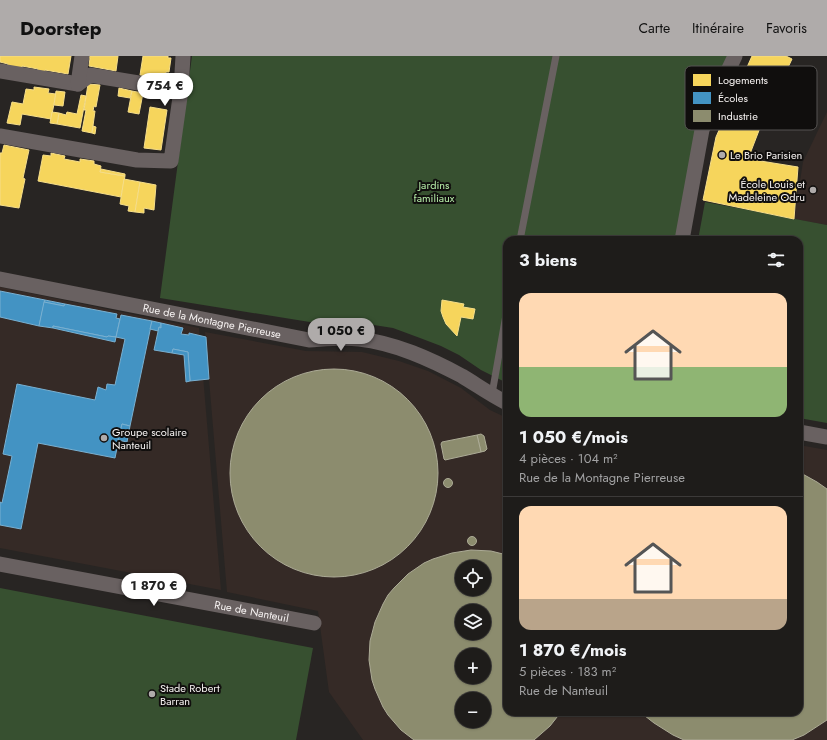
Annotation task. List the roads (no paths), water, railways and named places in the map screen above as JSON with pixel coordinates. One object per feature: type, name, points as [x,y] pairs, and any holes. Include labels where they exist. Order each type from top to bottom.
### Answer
[{"type":"street","points":[[78,84],[82,56]]},
{"type":"street","points":[[0,136],[137,160],[172,161],[184,56]]},
{"type":"street","points":[[730,66],[735,56]]},
{"type":"street","points":[[0,71],[78,84],[90,75],[181,90]]},
{"type":"street","points":[[683,236],[702,130]]},
{"type":"street","name":"Rue de la Montagne Pierreuse","points":[[0,279],[309,340],[340,338],[358,339],[386,344],[433,361],[462,376],[503,401]]},
{"type":"street","points":[[803,433],[827,437]]},
{"type":"street","name":"Rue de Nanteuil","points":[[0,564],[314,623]]},
{"type":"lane","points":[[521,236],[556,56]]},
{"type":"lane","points":[[492,394],[503,332]]},
{"type":"place","name":"Le Brio Parisien","points":[[722,155]]},
{"type":"place","name":"École Louis et Madeleine Odru","points":[[813,190]]},
{"type":"place","name":"Groupe scolaire Nanteuil","points":[[104,438]]},
{"type":"place","name":"Stade Robert Barran","points":[[152,694]]},
{"type":"park label","name":"Jardins familiaux","points":[[434,191]]}]
